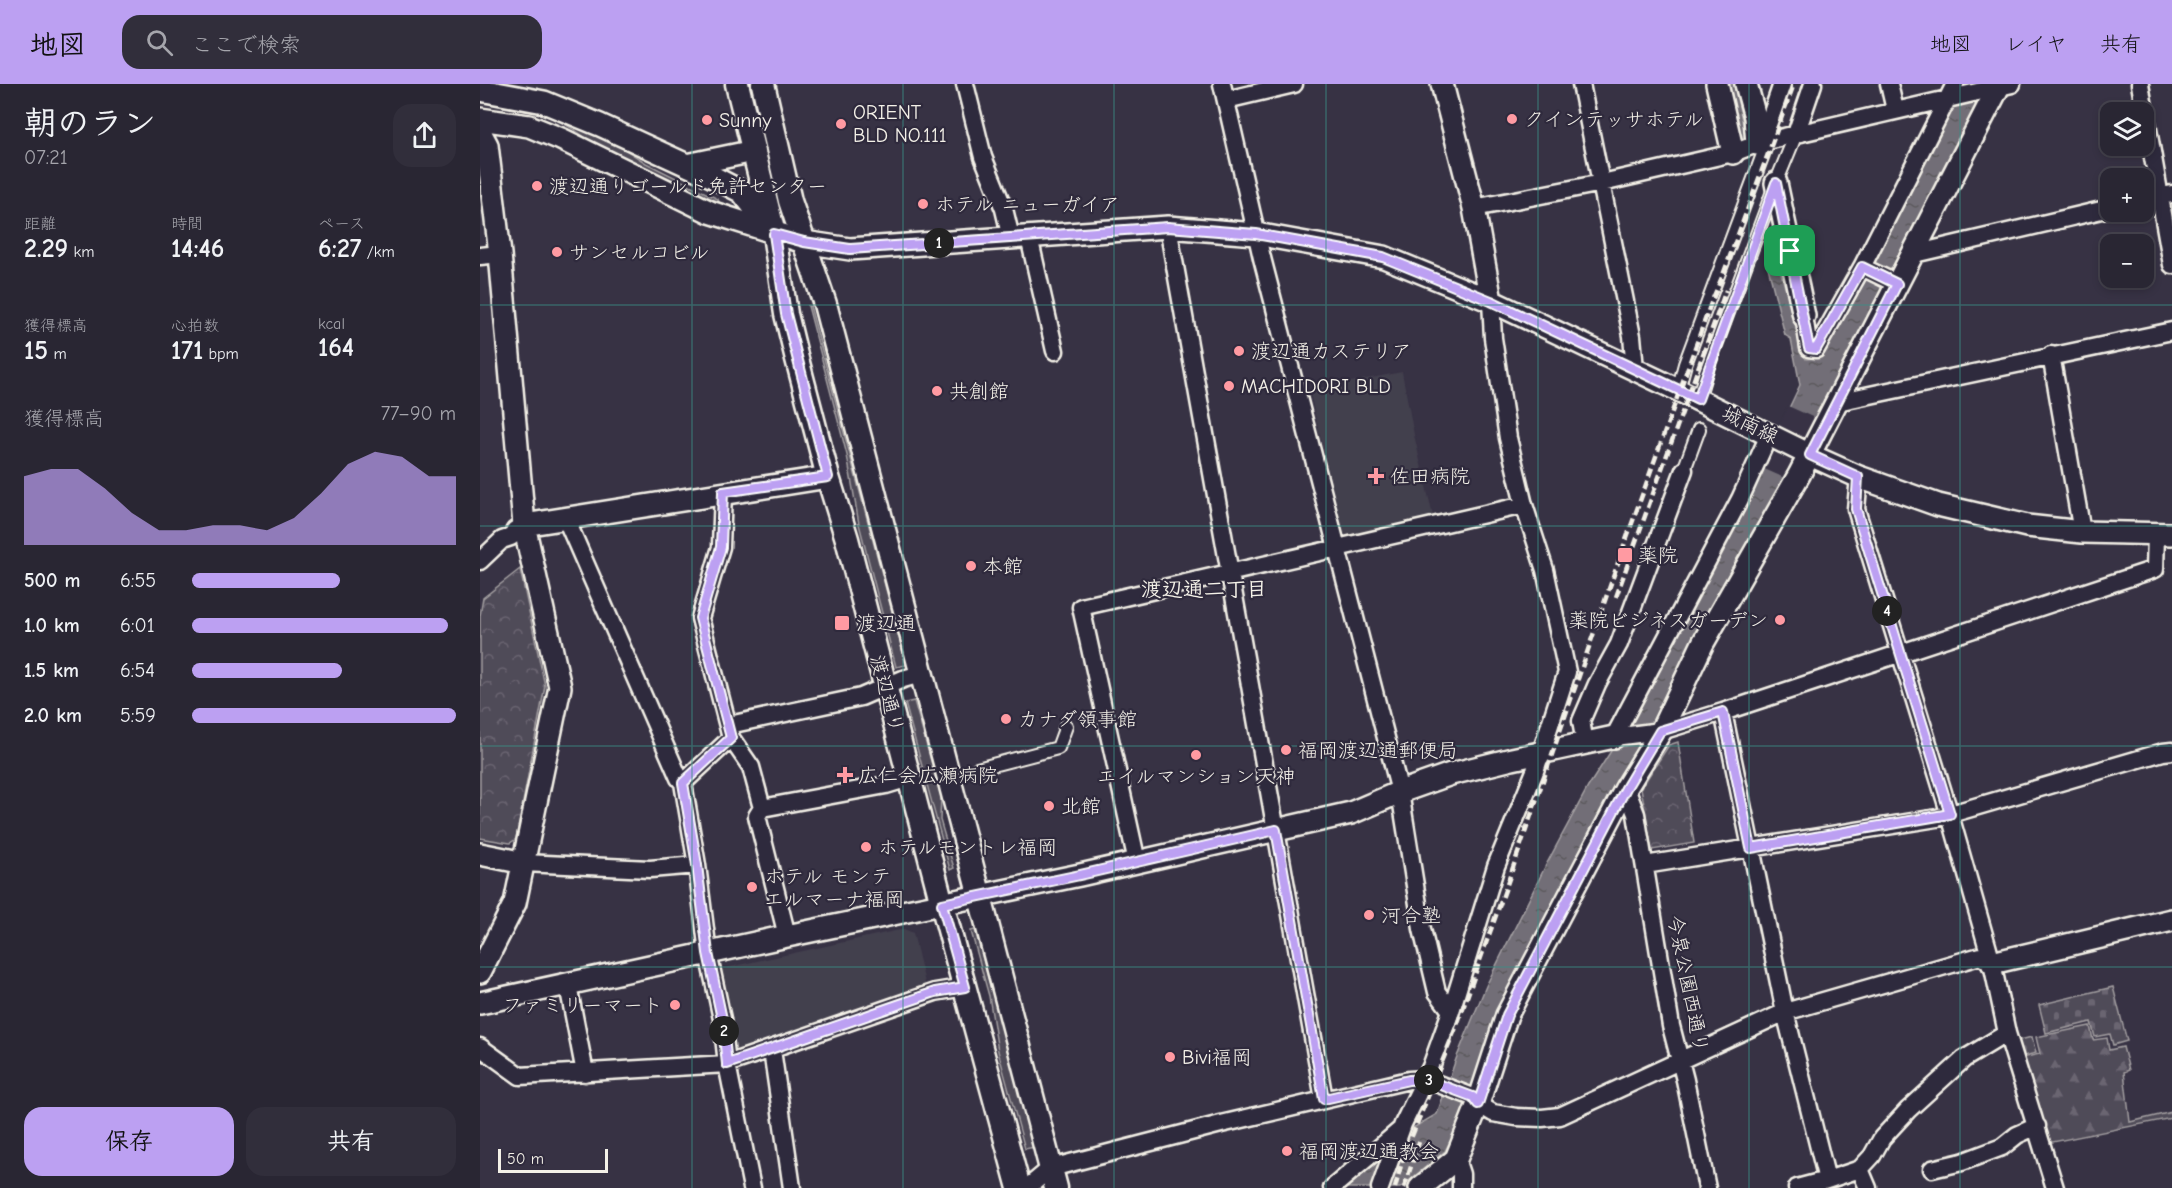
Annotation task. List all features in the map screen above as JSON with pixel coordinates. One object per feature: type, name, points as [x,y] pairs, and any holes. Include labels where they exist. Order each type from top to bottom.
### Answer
[{"type":"main road","name":"渡辺通り","points":[[737,84],[774,234],[786,314],[1019,1188]]},
{"type":"main road","name":"渡辺通り","points":[[763,84],[790,201],[825,304],[1054,1178]]},
{"type":"street","points":[[965,84],[983,157],[1004,208],[1020,238],[1055,351]]},
{"type":"street","points":[[1294,84],[1224,92],[1256,234],[1400,792],[1422,929],[1437,992],[1451,1011]]},
{"type":"street","points":[[1380,1188],[1402,1127],[1425,1079],[1451,1011],[1496,866],[1541,753],[1567,672],[1545,570],[1524,505],[1508,438],[1493,338],[1491,301],[1474,208],[1442,84]]},
{"type":"street","points":[[1581,84],[1632,336],[1635,369]]},
{"type":"street","points":[[1717,84],[1733,153]]},
{"type":"street","points":[[1746,84],[1762,142]]},
{"type":"street","points":[[1678,390],[1782,84]]},
{"type":"street","points":[[1698,399],[1813,84]]},
{"type":"street","points":[[1889,84],[1894,110]]},
{"type":"street","points":[[2140,84],[2158,197],[2172,265]]},
{"type":"street","points":[[1474,208],[1602,183],[1733,153],[1762,142],[1894,110],[1953,93],[1999,86]]},
{"type":"street","points":[[1420,1188],[1456,1159],[1507,1015],[1655,732],[1806,453],[1837,402],[1894,283],[1914,254],[1999,86]]},
{"type":"street","points":[[480,90],[544,102],[687,165],[742,192],[774,234]]},
{"type":"street","points":[[1776,183],[1809,348],[1816,349],[1864,267],[1953,93]]},
{"type":"street","name":"城南線","points":[[480,119],[529,126],[561,139],[711,212],[804,242],[850,249],[1168,227],[1256,234],[1383,257],[1491,301],[1858,477],[1938,505],[2027,526],[2082,532],[2164,534]]},
{"type":"street","points":[[480,132],[487,145],[490,255],[524,525],[560,687],[516,903],[480,972]]},
{"type":"street","points":[[687,165],[754,151]]},
{"type":"street","points":[[1914,254],[2100,210]]},
{"type":"street","points":[[1168,227],[1324,1099]]},
{"type":"street","points":[[1864,267],[1894,283]]},
{"type":"street","points":[[1837,402],[2172,331]]},
{"type":"street","points":[[2051,355],[2082,532]]},
{"type":"street","points":[[1585,743],[1581,721],[1597,684],[1619,644],[1699,429]]},
{"type":"street","points":[[1615,737],[1740,500],[1771,436]]},
{"type":"street","points":[[480,561],[502,540],[511,537],[515,530],[524,525],[828,477]]},
{"type":"street","points":[[1858,477],[1856,509],[1950,814],[1992,963],[2007,1034],[2055,1188]]},
{"type":"street","points":[[723,492],[721,547],[700,618],[730,731],[751,767],[762,808],[757,816],[787,936]]},
{"type":"street","points":[[1137,862],[1081,608],[1524,505]]},
{"type":"street","points":[[566,519],[683,783],[697,865],[708,953],[752,1188]]},
{"type":"street","points":[[480,1003],[979,897],[1351,813],[1451,774],[1585,743],[1655,732],[1723,712],[2155,569],[2164,534]]},
{"type":"street","points":[[683,783],[730,731],[861,697],[921,674]]},
{"type":"street","points":[[1723,712],[1785,1012],[1827,1180]]},
{"type":"street","points":[[977,769],[1058,748],[1065,726]]},
{"type":"street","points":[[1645,865],[1950,814],[2172,751]]},
{"type":"street","points":[[762,808],[886,785],[909,778]]},
{"type":"street","name":"今泉公園西通り","points":[[1626,788],[1636,814],[1671,1026],[1681,1061],[1707,1188]]},
{"type":"street","points":[[480,854],[524,863],[650,869],[697,865]]},
{"type":"street","points":[[1027,1188],[1054,1178],[1324,1099],[1409,1080],[1425,1079],[1444,1086],[1475,1101],[1493,1113],[1516,1117],[1560,1116],[1785,1012],[1980,956],[1992,963],[2172,920]]},
{"type":"street","points":[[568,985],[585,1073]]},
{"type":"street","points":[[480,1047],[520,1076],[727,1064],[935,992],[965,987]]},
{"type":"street","points":[[1797,1188],[1860,1169],[1908,1110],[1964,1059],[2007,1034]]},
{"type":"street","points":[[772,1050],[792,1188]]},
{"type":"street","points":[[1932,1169],[1962,1162],[2002,1147],[2018,1135],[2037,1126]]},
{"type":"street","points":[[1332,1188],[1402,1127]]},
{"type":"street","points":[[1456,1159],[1461,1174],[1461,1188]]},
{"type":"street","points":[[1860,1169],[1868,1188]]},
{"type":"shaded area","name":"佐田病院","points":[[1402,372],[1433,516],[1348,537],[1343,533],[1309,390]]},
{"type":"shaded area","points":[[904,929],[913,933],[926,987],[744,1051],[737,1051],[716,970]]},
{"type":"green space","points":[[521,107],[556,116],[617,144],[646,163],[718,199],[719,202],[590,141],[558,121],[522,110]]},
{"type":"green space","points":[[808,306],[810,306],[906,665],[896,667],[859,524],[847,455]]},
{"type":"green space","points":[[520,569],[545,686],[516,839],[510,843],[480,838],[480,616],[483,598]]},
{"type":"green space","points":[[914,701],[941,796],[940,820],[954,868],[950,870],[905,703]]},
{"type":"green space","points":[[1678,742],[1694,843],[1652,850],[1641,788],[1669,745]]},
{"type":"green space","points":[[975,930],[1035,1147],[1025,1149],[998,1051],[989,996],[971,931]]},
{"type":"green space","points":[[2113,987],[2127,1041],[2113,1045],[2110,1034],[2095,1037],[2091,1022],[2046,1033],[2039,1005]]},
{"type":"green space","points":[[2090,1026],[2093,1040],[2107,1038],[2109,1050],[2123,1047],[2129,1070],[2124,1072],[2130,1122],[2172,1112],[2172,1118],[2048,1143],[2022,1058],[2040,1054],[2036,1037]]},
{"type":"green space","points":[[2032,1037],[2036,1053],[2020,1057],[2016,1041]]},
{"type":"water","points":[[1721,84],[1734,84],[1746,138],[1733,141]]},
{"type":"water","points":[[1965,84],[1988,84],[1820,416],[1656,722],[1630,758],[1616,783],[1468,1106],[1445,1151],[1400,1188],[1343,1188],[1411,1129],[1437,1114],[1456,1059],[1486,986],[1546,865],[1588,787],[1627,726],[1761,467],[1800,385],[1791,339],[1785,335],[1766,259],[1775,253],[1806,359],[1815,358],[1864,276],[1917,170]]},
{"type":"pier","points":[[1788,406],[1819,420],[1789,480],[1760,467]]},
{"type":"railway","points":[[1395,1188],[1403,1158],[1457,1025],[1711,303],[1794,84]]},
{"type":"railway","points":[[1616,597],[1726,290]]},
{"type":"railway","points":[[1404,1188],[1419,1142]]},
{"type":"place","name":"クインテッサホテル","points":[[1512,119]]},
{"type":"place","name":"Sunny","points":[[707,120]]},
{"type":"place","name":"ORIENT BLD NO.111","points":[[841,124]]},
{"type":"place","name":"渡辺通りゴールド免許センター","points":[[537,186]]},
{"type":"place","name":"ホテル ニューガイア","points":[[923,204]]},
{"type":"place","name":"サンセルコビル","points":[[557,252]]},
{"type":"place","name":"渡辺通カステリア","points":[[1239,351]]},
{"type":"place","name":"MACHIDORI BLD","points":[[1229,386]]},
{"type":"place","name":"共創館","points":[[937,391]]},
{"type":"place","name":"佐田病院","points":[[1376,476]]},
{"type":"place","name":"薬院","points":[[1625,555]]},
{"type":"place","name":"本館","points":[[971,566]]},
{"type":"place","name":"薬院ビジネスガーデン","points":[[1780,620]]},
{"type":"place","name":"渡辺通","points":[[842,623]]},
{"type":"place","name":"カナダ領事館","points":[[1006,719]]},
{"type":"place","name":"福岡渡辺通郵便局","points":[[1286,750]]},
{"type":"place","name":"エイルマンション天神","points":[[1196,755]]},
{"type":"place","name":"広仁会広瀬病院","points":[[845,775]]},
{"type":"place","name":"北館","points":[[1049,806]]},
{"type":"place","name":"ホテルモントレ福岡","points":[[866,847]]},
{"type":"place","name":"ホテル モンテ エルマーナ福岡","points":[[752,887]]},
{"type":"place","name":"河合塾","points":[[1369,915]]},
{"type":"place","name":"ファミリーマート","points":[[675,1005]]},
{"type":"place","name":"Bivi福岡","points":[[1170,1057]]},
{"type":"place","name":"福岡渡辺通教会","points":[[1287,1151]]},
{"type":"district","name":"渡辺通二丁目","points":[[1204,589]]},
{"type":"route","points":[[1776,183],[1790,251],[1809,348],[1816,349],[1862,267],[1897,284],[1810,455],[1858,477],[1856,509],[1950,814],[1751,848],[1723,712],[1660,731],[1626,788],[1507,1015],[1478,1104],[1473,1097],[1425,1079],[1409,1080],[1324,1099],[1276,830],[942,904],[965,987],[935,992],[727,1064],[722,1019],[708,953],[697,865],[683,783],[731,738],[700,618],[721,547],[723,492],[828,477],[786,314],[774,234],[804,242],[850,249],[1168,227],[1256,234],[1383,257],[1491,301],[1698,399],[1776,183]]}]
